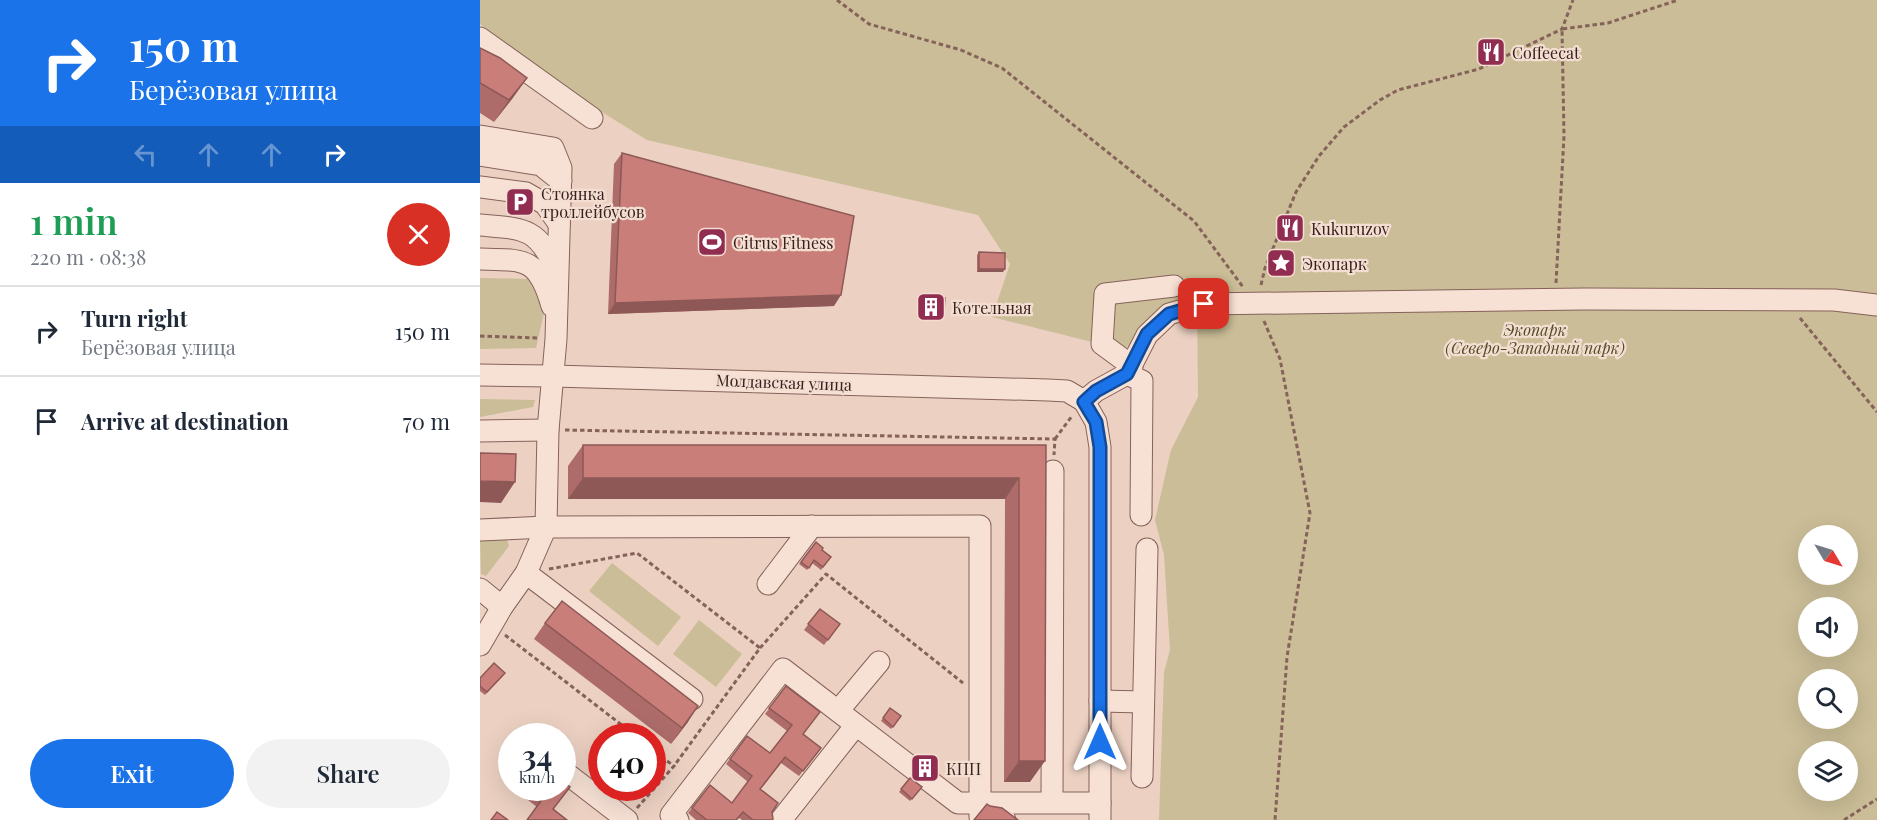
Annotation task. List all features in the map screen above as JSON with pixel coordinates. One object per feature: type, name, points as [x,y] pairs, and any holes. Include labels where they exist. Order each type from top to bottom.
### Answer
[{"type":"street","points":[[480,38],[592,118]]},
{"type":"street","points":[[480,136],[554,148],[561,168],[556,329],[548,430],[546,527],[526,573],[480,645]]},
{"type":"street","points":[[480,155],[541,165],[561,181]]},
{"type":"street","points":[[480,187],[526,193],[545,204],[559,224]]},
{"type":"street","points":[[480,225],[520,228],[537,238],[547,250],[558,272]]},
{"type":"street","points":[[480,259],[521,260],[535,270],[546,285],[556,329]]},
{"type":"street","points":[[1141,515],[1142,381],[1102,344],[1105,294],[1174,286]]},
{"type":"street","points":[[976,813],[1052,802],[1100,811],[1100,447],[1096,422],[1084,402],[1096,391],[1130,370],[1147,334],[1169,314],[1204,304],[1555,299],[1786,299],[1834,300],[1877,305]]},
{"type":"street","name":"Молдавская улица","points":[[480,375],[1048,390],[1067,392],[1084,402]]},
{"type":"street","points":[[480,431],[548,430]]},
{"type":"street","points":[[1052,802],[1053,471]]},
{"type":"street","points":[[768,584],[812,526]]},
{"type":"street","points":[[480,530],[546,527],[980,526],[980,696],[976,813]]},
{"type":"street","points":[[1142,777],[1147,549]]},
{"type":"street","points":[[526,573],[692,699]]},
{"type":"street","points":[[480,589],[497,616]]},
{"type":"street","points":[[838,711],[879,662]]},
{"type":"street","points":[[678,820],[671,815],[783,669],[958,803],[976,813],[1005,820]]},
{"type":"street","points":[[1100,701],[1143,702]]},
{"type":"street","points":[[781,820],[856,725]]},
{"type":"street","points":[[576,781],[627,820]]},
{"type":"path","points":[[837,0],[869,24],[961,50],[1002,68],[1194,221],[1257,304],[1280,359],[1310,513],[1287,657],[1275,820]]},
{"type":"path","points":[[1555,299],[1564,136],[1562,28],[1573,0]]},
{"type":"path","points":[[1257,304],[1265,268],[1296,192],[1318,156],[1344,127],[1380,100],[1398,90],[1479,69],[1562,28],[1608,23],[1678,0]]},
{"type":"path","points":[[1786,299],[1877,411]]},
{"type":"path","points":[[480,336],[556,329]]},
{"type":"path","points":[[1053,471],[1055,439],[1084,402]]},
{"type":"path","points":[[548,430],[1055,439]]},
{"type":"path","points":[[526,573],[637,553],[760,648]]},
{"type":"path","points":[[627,820],[674,766],[760,648],[826,574],[980,696]]},
{"type":"path","points":[[497,616],[621,723]]},
{"type":"path","points":[[666,760],[674,766]]},
{"type":"path","points":[[1844,820],[1877,799]]},
{"type":"green space","name":"Экопарк (Северо-Западный парк)","points":[[480,0],[1877,0],[1877,820],[1159,820],[1164,672],[1170,650],[1164,555],[1155,520],[1171,450],[1198,397],[1197,300],[1169,306],[1124,350],[992,317],[1010,264],[978,215],[647,140],[576,96],[480,24]]},
{"type":"green space","points":[[480,278],[529,279],[544,313],[536,348],[480,349]]},
{"type":"green space","points":[[480,399],[535,400],[533,407],[480,417]]},
{"type":"green space","points":[[505,534],[509,546],[486,576],[481,574],[480,537]]},
{"type":"green space","points":[[612,563],[681,617],[658,646],[589,591]]},
{"type":"green space","points":[[699,620],[742,654],[716,687],[673,654]]},
{"type":"building","points":[[480,48],[500,58],[527,78],[509,100],[480,83]]},
{"type":"building","points":[[622,153],[854,216],[841,295],[615,303]]},
{"type":"building","points":[[979,252],[1005,253],[1005,269],[979,269]]},
{"type":"building","name":"Котельная","points":[[923,297],[945,298],[944,312],[922,311]]},
{"type":"building","points":[[583,445],[1046,445],[1045,761],[1019,761],[1019,478],[583,478]]},
{"type":"building","points":[[480,453],[516,454],[515,482],[480,481]]},
{"type":"building","points":[[816,542],[831,557],[823,567],[814,560],[809,568],[801,562]]},
{"type":"building","points":[[562,601],[698,706],[682,728],[545,623]]},
{"type":"building","points":[[820,609],[840,624],[828,640],[808,624]]},
{"type":"building","points":[[494,663],[505,673],[487,692],[480,686],[480,678]]},
{"type":"building","points":[[786,686],[820,712],[803,734],[821,748],[803,771],[785,757],[760,789],[778,803],[772,812],[772,820],[753,820],[743,812],[736,820],[707,820],[692,808],[710,785],[732,803],[752,776],[730,759],[747,736],[770,753],[792,725],[769,708]]},
{"type":"building","points":[[890,708],[901,716],[893,727],[883,718]]},
{"type":"building","points":[[910,778],[922,787],[912,799],[901,789]]},
{"type":"building","points":[[541,801],[559,801],[553,809],[567,820],[527,820]]},
{"type":"building","points":[[987,804],[1002,808],[1018,820],[974,820]]},
{"type":"building","points":[[497,812],[508,820],[491,820]]},
{"type":"place","name":"Coffeecat","points":[[1491,52]]},
{"type":"place","name":"Стоянка троллейбусов","points":[[520,202]]},
{"type":"place","name":"Kukuruzov","points":[[1290,228]]},
{"type":"place","name":"Citrus Fitness","points":[[712,242]]},
{"type":"place","name":"Экопарк","points":[[1281,263]]},
{"type":"place","name":"Котельная","points":[[931,307]]},
{"type":"place","name":"КПП","points":[[925,768]]},
{"type":"route","points":[[1100,742],[1100,447],[1096,422],[1084,402],[1096,391],[1127,374],[1147,334],[1169,314],[1204,304]]}]
